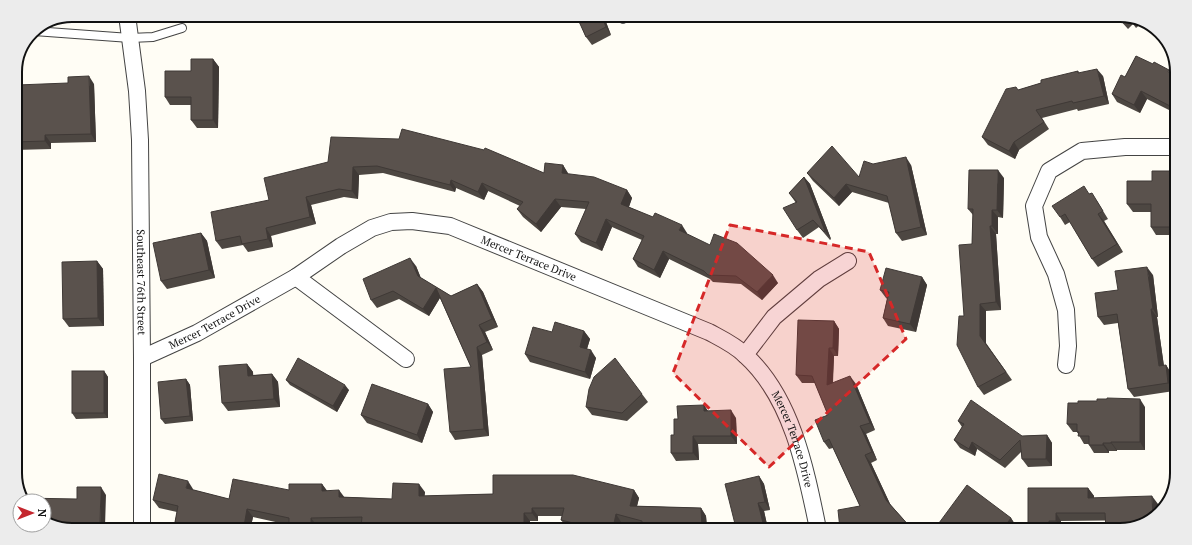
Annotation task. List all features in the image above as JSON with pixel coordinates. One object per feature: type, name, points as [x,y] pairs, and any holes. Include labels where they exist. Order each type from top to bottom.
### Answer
[{"type":"street","name":"Southeast 76th Street","points":[[128,22],[137,92],[140,140],[142,523]]},
{"type":"street","points":[[1066,365],[1068,346],[1066,310],[1056,274],[1039,237],[1034,206],[1049,171],[1082,151],[1125,147],[1170,147]]},
{"type":"street","name":"Mercer Terrace Drive","points":[[142,358],[197,333],[296,277],[341,246],[372,228],[391,222],[412,221],[450,226],[709,332],[729,343],[745,355],[766,378],[780,401],[798,446],[817,523]]},
{"type":"street","points":[[745,355],[774,317],[819,279],[848,261]]},
{"type":"street","points":[[296,277],[406,359]]},
{"type":"lane","points":[[42,32],[130,38],[153,36],[182,28]]},
{"type":"highlighted area","points":[[730,225],[869,252],[906,339],[769,467],[673,373]]},
{"type":"building","points":[[579,22],[604,22],[606,27],[586,37]]},
{"type":"building","points":[[1136,56],[1153,64],[1154,62],[1169,70],[1170,106],[1141,91],[1134,105],[1112,94],[1121,75],[1125,77]]},
{"type":"building","points":[[191,59],[213,59],[213,120],[191,120],[191,97],[165,97],[165,71],[191,71]]},
{"type":"building","points":[[1097,69],[1104,96],[1073,103],[1072,101],[1036,110],[1044,122],[1014,142],[1009,151],[982,137],[1006,89],[1016,87],[1018,90],[1041,83],[1041,80],[1078,71],[1078,73]]},
{"type":"building","points":[[89,76],[91,134],[45,135],[45,141],[22,142],[22,85],[68,83],[68,77]]},
{"type":"building","points":[[402,129],[484,150],[485,148],[544,173],[545,163],[563,165],[562,173],[594,177],[627,190],[621,204],[653,217],[655,213],[682,225],[679,230],[710,245],[714,234],[737,243],[773,275],[757,292],[736,276],[708,275],[704,271],[663,251],[654,270],[633,259],[644,236],[606,219],[596,243],[575,234],[589,202],[555,199],[536,224],[517,209],[523,202],[482,183],[478,192],[451,180],[450,185],[377,166],[353,167],[352,191],[339,189],[306,197],[310,217],[266,228],[268,239],[242,244],[240,236],[216,241],[211,212],[269,200],[264,178],[328,162],[331,137],[399,139]]},
{"type":"building","points":[[832,146],[859,177],[864,161],[873,164],[906,157],[921,227],[896,233],[887,196],[846,184],[834,198],[807,173]]},
{"type":"building","points":[[969,170],[998,170],[997,210],[992,210],[992,226],[990,226],[996,302],[980,304],[980,336],[1006,372],[978,387],[957,345],[959,316],[964,316],[959,245],[972,244],[973,209],[968,209]]},
{"type":"building","points":[[1152,171],[1170,171],[1170,227],[1151,227],[1151,204],[1127,204],[1127,181],[1152,181]]},
{"type":"building","points":[[804,177],[825,231],[824,232],[813,220],[797,230],[783,208],[797,202],[789,193]]},
{"type":"building","points":[[1084,186],[1089,194],[1092,193],[1103,211],[1098,214],[1117,244],[1092,259],[1065,214],[1060,217],[1052,206]]},
{"type":"building","points":[[201,233],[209,270],[161,281],[153,243]]},
{"type":"building","points":[[410,258],[418,276],[451,296],[477,284],[492,319],[479,325],[487,342],[477,347],[484,429],[450,432],[444,369],[471,367],[436,288],[423,309],[393,291],[371,300],[363,279]]},
{"type":"building","points":[[97,261],[98,318],[63,319],[62,262]]},
{"type":"building","points":[[1147,267],[1159,366],[1166,365],[1168,383],[1128,389],[1117,314],[1098,317],[1095,293],[1118,290],[1115,271]]},
{"type":"building","points":[[886,268],[922,277],[910,324],[883,318],[889,292],[880,290]]},
{"type":"building","points":[[798,320],[834,321],[833,348],[829,348],[827,385],[850,376],[870,423],[860,426],[872,452],[865,455],[886,500],[907,523],[839,523],[838,510],[860,506],[829,439],[824,442],[815,420],[828,415],[812,376],[796,375]]},
{"type":"building","points":[[555,322],[584,331],[580,347],[591,350],[585,372],[525,354],[533,327],[552,332]]},
{"type":"building","points":[[298,358],[345,385],[333,406],[286,380]]},
{"type":"building","points":[[615,358],[642,394],[622,413],[586,407],[589,389],[594,377]]},
{"type":"building","points":[[247,364],[248,376],[272,374],[274,399],[222,403],[219,366]]},
{"type":"building","points":[[72,371],[104,371],[104,413],[72,413]]},
{"type":"building","points":[[186,379],[190,416],[161,419],[158,382]]},
{"type":"building","points":[[372,384],[428,404],[417,435],[361,415]]},
{"type":"building","points":[[1097,399],[1140,399],[1140,442],[1111,442],[1103,443],[1103,445],[1089,445],[1089,436],[1078,436],[1079,432],[1077,432],[1077,424],[1067,424],[1068,403],[1078,403],[1078,401],[1097,401]]},
{"type":"building","points":[[971,400],[1022,436],[1047,435],[1046,459],[1022,459],[1020,440],[1000,460],[972,442],[969,449],[954,440],[964,424],[958,421]]},
{"type":"building","points":[[704,405],[704,411],[731,410],[731,436],[693,436],[693,453],[671,453],[671,435],[674,435],[674,419],[678,419],[677,406]]},
{"type":"building","points":[[159,474],[188,481],[186,488],[229,499],[233,479],[289,490],[289,484],[322,484],[322,491],[339,490],[339,497],[392,499],[393,483],[419,484],[419,496],[493,494],[493,475],[573,475],[634,490],[630,506],[701,508],[702,523],[642,523],[642,521],[616,514],[614,523],[573,523],[561,520],[564,508],[532,508],[532,513],[524,513],[524,523],[361,523],[362,517],[311,518],[311,523],[289,523],[289,518],[247,509],[245,523],[179,523],[175,522],[178,506],[153,500]]},
{"type":"building","points":[[759,476],[765,502],[758,503],[763,523],[735,523],[725,484]]},
{"type":"building","points":[[967,485],[1011,518],[1007,523],[939,523]]},
{"type":"building","points":[[77,487],[101,487],[100,523],[72,523],[62,522],[52,518],[52,499],[77,499]]},
{"type":"building","points":[[1028,488],[1088,488],[1088,498],[1152,496],[1153,511],[1142,518],[1126,523],[1106,523],[1105,513],[1056,513],[1056,521],[1049,521],[1049,523],[1028,523]]}]
